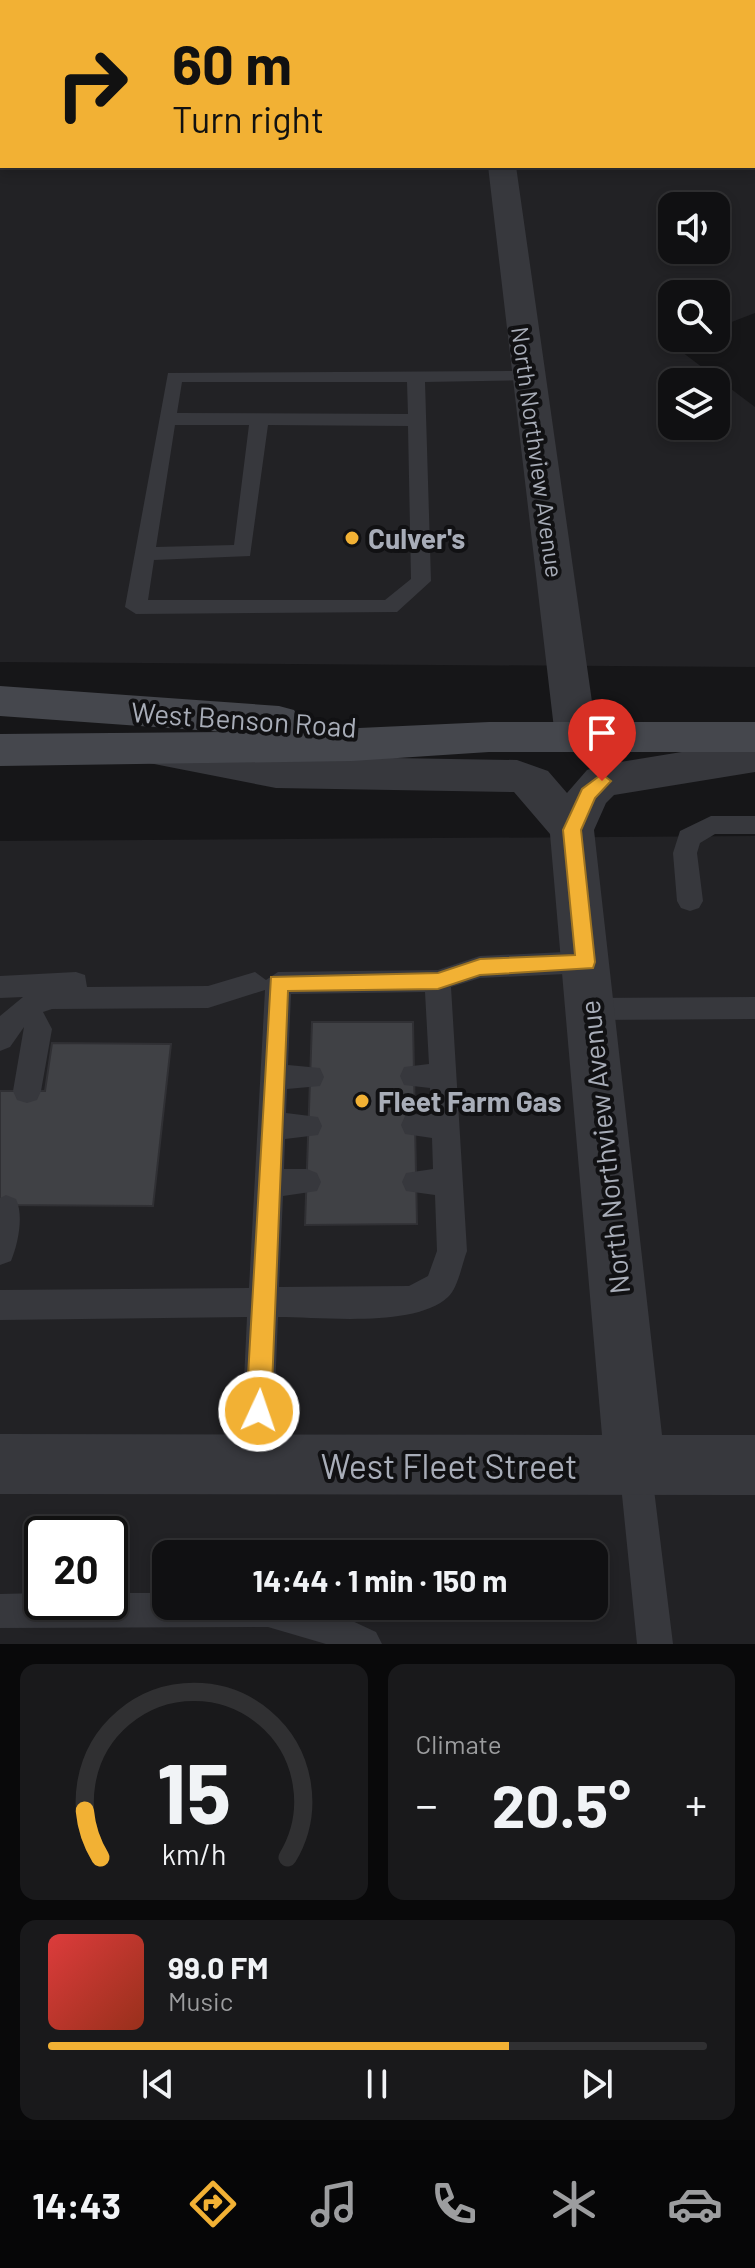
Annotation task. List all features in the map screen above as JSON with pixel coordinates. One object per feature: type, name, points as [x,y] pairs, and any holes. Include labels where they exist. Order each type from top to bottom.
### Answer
[{"type":"main road","name":"West Benson Road","points":[[0,701],[489,737]]},
{"type":"main road","name":"West Benson Road","points":[[0,750],[352,746],[489,737],[755,737]]},
{"type":"street","name":"North Northview Avenue","points":[[502,168],[576,737]]},
{"type":"street","points":[[144,749],[276,772],[517,776],[533,782],[572,830],[584,801],[602,781],[755,756]]},
{"type":"street","name":"North Northview Avenue","points":[[572,830],[635,1465]]},
{"type":"street","name":"West Fleet Street","points":[[0,1464],[755,1465]]},
{"type":"lane","points":[[416,377],[421,581],[390,607],[136,607],[174,377],[528,376]]},
{"type":"lane","points":[[167,419],[418,420]]},
{"type":"lane","points":[[144,554],[243,551],[259,420]]},
{"type":"lane","points":[[690,901],[685,853],[689,838],[711,825],[755,825]]},
{"type":"lane","points":[[0,987],[30,983],[438,981],[480,967],[588,986],[755,1008]]},
{"type":"lane","points":[[0,1305],[412,1301],[439,1286],[452,1251],[445,1125],[429,1076],[438,981]]},
{"type":"lane","points":[[0,1039],[2,1032],[26,1007],[52,998],[208,997],[267,983]]},
{"type":"lane","points":[[256,1465],[274,1077],[267,983]]},
{"type":"lane","points":[[26,1007],[39,1029],[27,1091]]},
{"type":"lane","points":[[274,1077],[310,1077]]},
{"type":"lane","points":[[415,1125],[445,1125]]},
{"type":"lane","points":[[271,1126],[308,1126]]},
{"type":"lane","points":[[269,1183],[307,1182]]},
{"type":"lane","points":[[416,1182],[448,1182]]},
{"type":"lane","points":[[0,1251],[6,1209]]},
{"type":"lane","points":[[635,1465],[655,1644]]},
{"type":"lane","points":[[0,1611],[268,1610],[322,1624],[364,1644]]},
{"type":"shaded area","points":[[0,168],[755,168],[755,313],[730,323],[730,280],[658,280],[658,352],[682,352],[703,368],[658,368],[658,440],[730,440],[730,388],[755,407],[755,667],[0,662]]},
{"type":"shaded area","points":[[755,836],[755,1644],[0,1644],[0,841]]},
{"type":"building","name":"Fleet Farm Gas","points":[[312,1022],[413,1022],[417,1224],[305,1225]]},
{"type":"building","points":[[52,1043],[171,1044],[153,1206],[0,1205],[0,1091],[45,1091]]},
{"type":"place","name":"Culver's","points":[[352,538]]},
{"type":"place","name":"Fleet Farm Gas","points":[[362,1101]]},
{"type":"route","points":[[259,1411],[278,983],[438,981],[480,967],[586,962],[572,830],[579,808],[602,781]]}]
